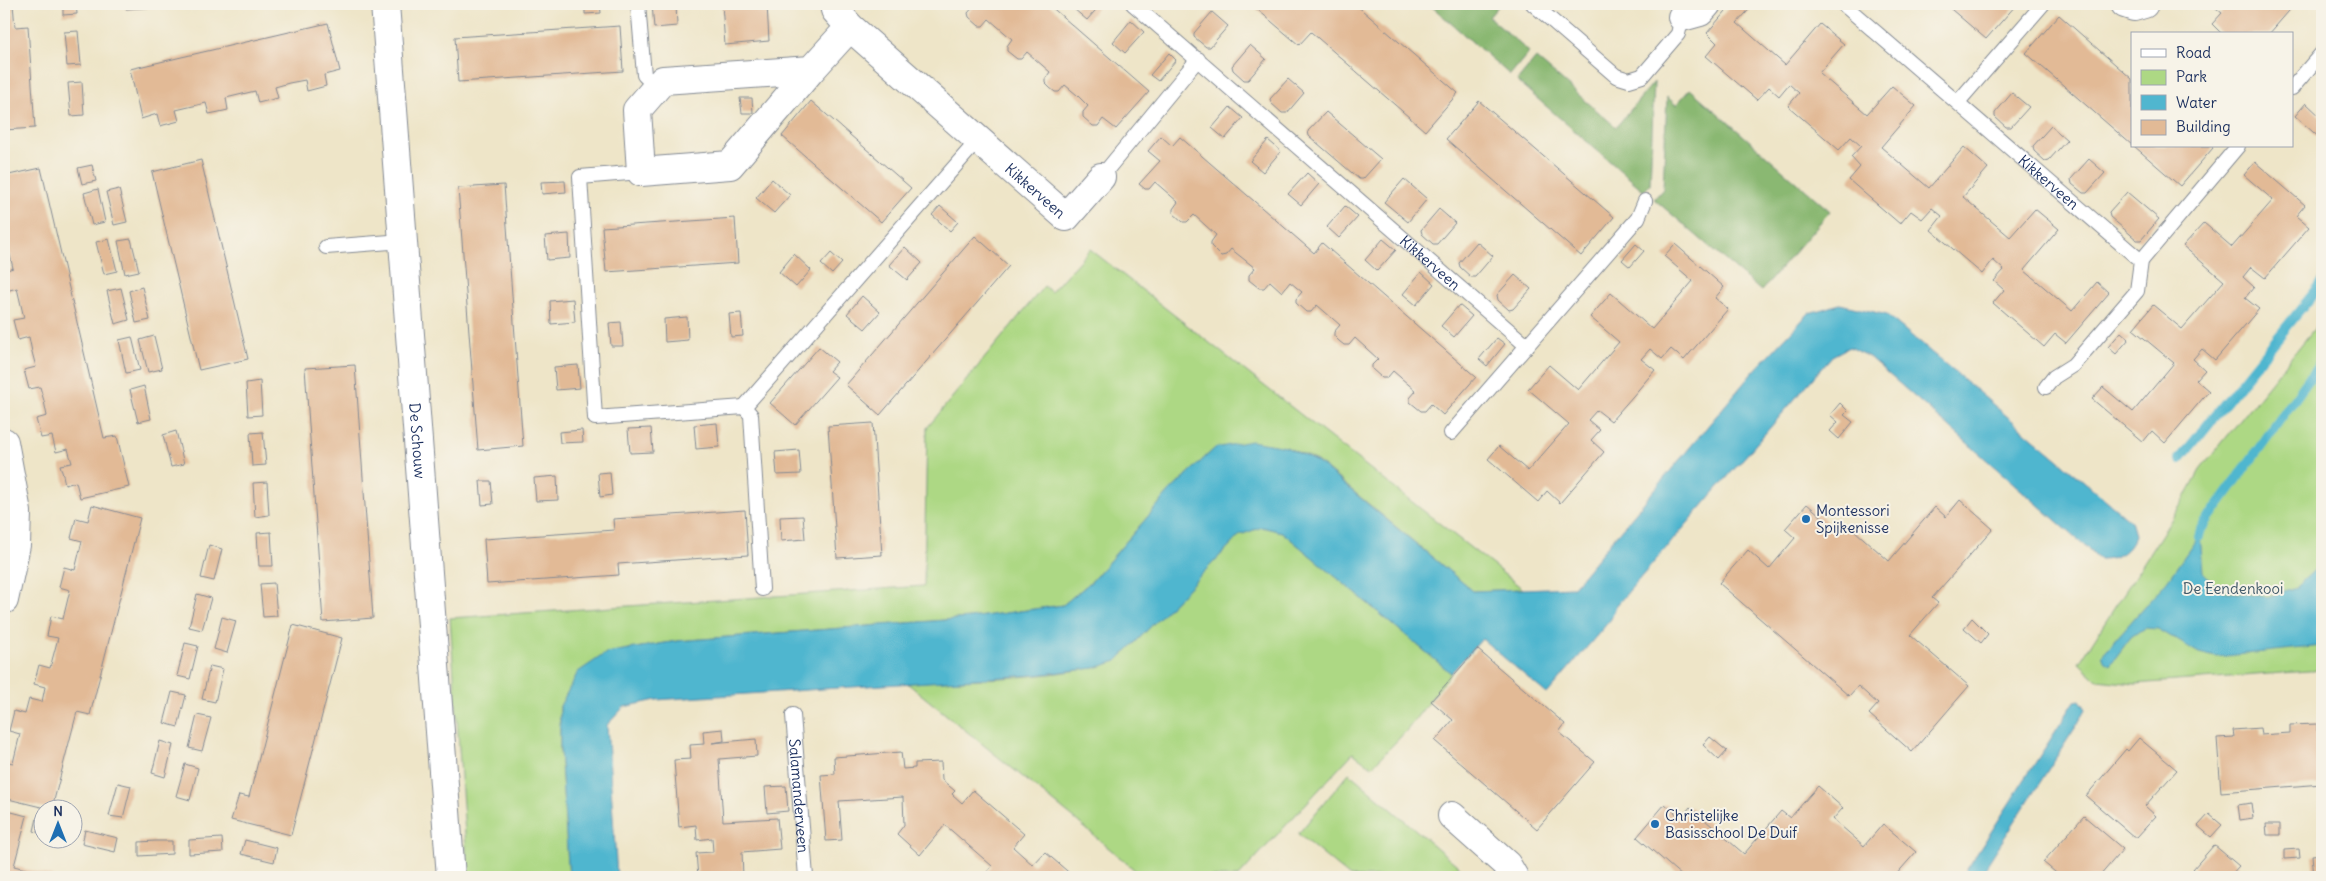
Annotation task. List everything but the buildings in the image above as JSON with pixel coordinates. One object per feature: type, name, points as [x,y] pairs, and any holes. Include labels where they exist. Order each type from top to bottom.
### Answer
[{"type":"street","name":"De Schouw","points":[[385,4],[451,877]]},
{"type":"street","name":"Kikkerveen","points":[[834,4],[836,10],[850,27],[1066,218],[1101,177]]},
{"type":"street","points":[[1679,11],[1700,12],[1707,4]]},
{"type":"street","points":[[2124,4],[2134,7],[2144,4]]},
{"type":"street","points":[[811,70],[663,80],[637,110],[642,172],[730,165],[850,27]]},
{"type":"street","points":[[4,442],[17,512],[16,545],[4,600]]},
{"type":"street","points":[[1452,816],[1507,865],[1514,877]]},
{"type":"lane","points":[[638,4],[644,75],[656,87]]},
{"type":"lane","name":"Kikkerveen","points":[[1134,4],[1527,346]]},
{"type":"lane","points":[[1533,4],[1616,76],[1629,80],[1642,76],[1678,34],[1679,11]]},
{"type":"lane","name":"Kikkerveen","points":[[1843,4],[2141,261]]},
{"type":"lane","points":[[1958,102],[2043,4]]},
{"type":"lane","points":[[2294,86],[2322,53]]},
{"type":"lane","name":"Kikkerveen","points":[[1101,177],[1198,60]]},
{"type":"lane","points":[[642,172],[580,176],[595,418],[744,407],[978,140]]},
{"type":"lane","points":[[2046,387],[2054,377],[2074,365],[2137,291],[2141,261],[2236,148]]},
{"type":"lane","points":[[1451,433],[1638,218],[1645,201]]},
{"type":"lane","points":[[326,247],[403,241]]},
{"type":"lane","points":[[744,407],[751,415],[762,589]]},
{"type":"lane","name":"Salamanderveen","points":[[793,715],[806,877]]},
{"type":"green space","points":[[1429,4],[1500,4],[1489,17],[1529,52],[1510,75]]},
{"type":"green space","points":[[1536,58],[1616,127],[1654,82],[1650,185],[1644,191],[1517,81]]},
{"type":"green space","points":[[1690,89],[1830,211],[1761,291],[1654,199],[1663,189],[1667,97],[1676,105]]},
{"type":"green space","points":[[1090,249],[1523,589],[1473,591],[1317,461],[1286,447],[1215,448],[1170,491],[1092,581],[1063,605],[970,618],[677,641],[606,653],[560,706],[560,749],[569,877],[468,877],[450,618],[924,586],[927,428],[1044,286],[1051,292]]},
{"type":"green space","name":"De Eendenkooi","points":[[2322,319],[2322,670],[2135,684],[2097,680],[2079,663],[2182,503],[2200,470]]},
{"type":"green space","points":[[1262,527],[1282,532],[1451,673],[1407,730],[1372,767],[1353,753],[1238,877],[1143,877],[907,683],[1041,675],[1068,672],[1117,661],[1240,535]]},
{"type":"green space","points":[[1349,773],[1471,877],[1350,877],[1298,834]]},
{"type":"water","points":[[1840,304],[1887,315],[2131,521],[2135,535],[2126,550],[2112,558],[2100,559],[1869,357],[1849,347],[1832,356],[1616,606],[1611,619],[1547,694],[1482,639],[1451,673],[1282,532],[1262,527],[1240,535],[1117,661],[1095,668],[1034,675],[656,700],[624,707],[607,725],[617,877],[569,877],[560,749],[560,706],[578,672],[606,653],[677,641],[970,618],[1063,605],[1092,581],[1170,491],[1215,448],[1251,441],[1286,447],[1317,462],[1473,591],[1573,587],[1753,372],[1809,313]]},
{"type":"water","points":[[2200,534],[2203,572],[2222,591],[2267,597],[2296,587],[2322,563],[2322,646],[2216,657],[2199,653],[2158,629],[2144,628],[2131,637],[2110,665],[2105,662],[2101,656],[2167,581]]},
{"type":"water","points":[[2080,700],[2086,709],[2077,725],[1979,877],[1962,877],[2075,701]]},
{"type":"waterway","points":[[2180,459],[2322,283]]},
{"type":"waterway","points":[[2199,536],[2201,529],[2322,361]]},
{"type":"place","name":"Montessori Spijkenisse","points":[[1806,519]]},
{"type":"place","name":"Christelijke Basisschool De Duif","points":[[1655,824]]}]
